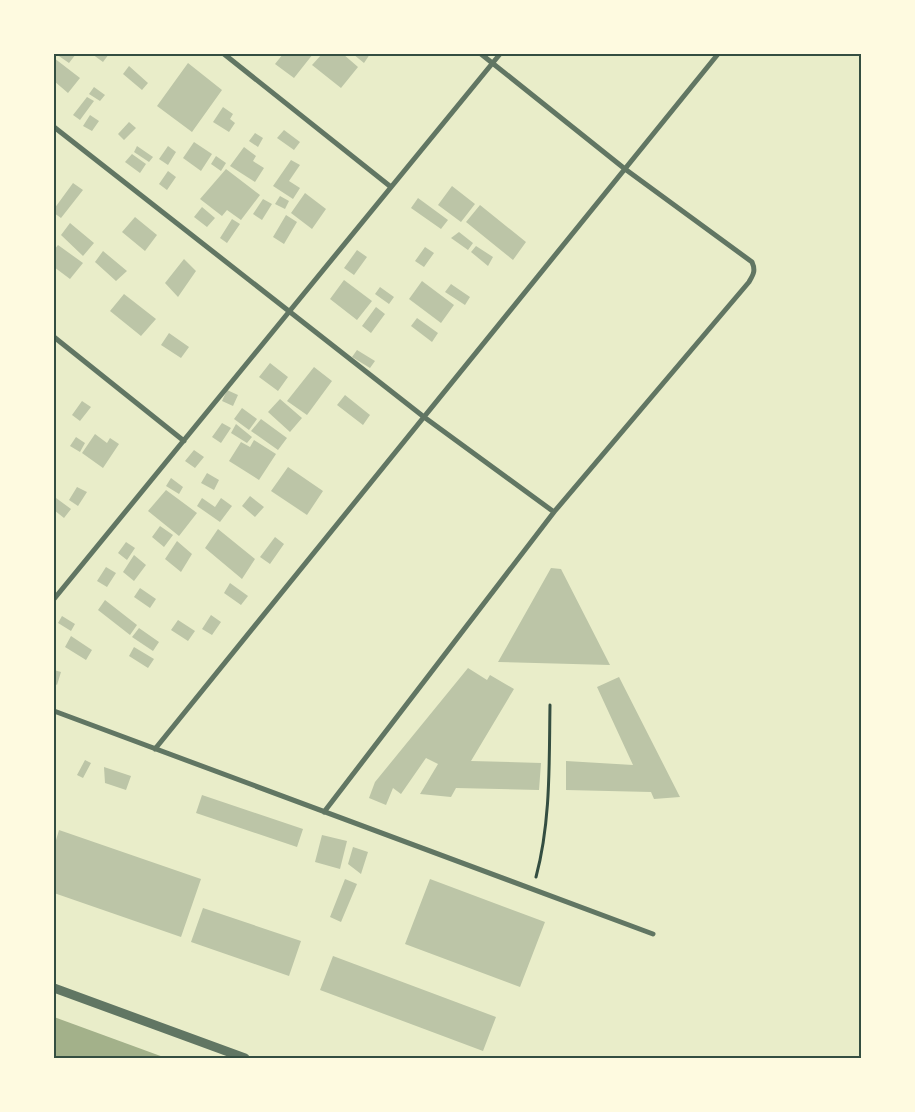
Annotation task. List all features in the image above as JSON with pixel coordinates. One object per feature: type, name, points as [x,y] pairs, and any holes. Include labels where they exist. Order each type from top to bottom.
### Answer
[{"type":"street","points":[[224,54],[391,187]]},
{"type":"street","points":[[324,812],[554,512],[749,282],[755,268],[752,262],[625,169],[481,54]]},
{"type":"street","points":[[54,600],[500,54]]},
{"type":"street","points":[[155,748],[718,54]]},
{"type":"street","points":[[54,127],[424,416],[554,512]]},
{"type":"street","points":[[54,337],[184,441]]},
{"type":"street","points":[[54,711],[653,934]]},
{"type":"street","points":[[54,988],[245,1058]]},
{"type":"path","points":[[533,889],[541,858],[548,793],[550,705]]},
{"type":"shaded area","points":[[54,1017],[166,1058],[54,1058]]},
{"type":"building","points":[[56,54],[76,54],[69,63]]},
{"type":"building","points":[[92,54],[109,54],[103,62]]},
{"type":"building","points":[[283,54],[313,54],[294,78],[275,64]]},
{"type":"building","points":[[322,54],[343,54],[358,67],[341,88],[312,65]]},
{"type":"building","points":[[353,54],[370,54],[364,63]]},
{"type":"building","points":[[54,58],[80,78],[68,93],[54,81]]},
{"type":"building","points":[[188,63],[222,90],[192,132],[157,106]]},
{"type":"building","points":[[129,66],[148,83],[142,90],[123,74]]},
{"type":"building","points":[[94,87],[105,95],[100,101],[89,94]]},
{"type":"building","points":[[87,97],[94,101],[80,120],[73,115]]},
{"type":"building","points":[[223,107],[233,114],[230,119],[235,123],[229,132],[213,122]]},
{"type":"building","points":[[90,115],[99,121],[92,131],[83,126]]},
{"type":"building","points":[[129,122],[136,128],[124,140],[118,134]]},
{"type":"building","points":[[284,130],[300,142],[294,150],[277,138]]},
{"type":"building","points":[[255,133],[263,138],[258,147],[249,141]]},
{"type":"building","points":[[194,142],[212,154],[201,171],[183,158]]},
{"type":"building","points":[[137,146],[153,157],[149,162],[134,152]]},
{"type":"building","points":[[168,146],[176,152],[168,165],[159,159]]},
{"type":"building","points":[[244,147],[256,156],[253,161],[264,168],[255,182],[230,166]]},
{"type":"building","points":[[132,154],[146,164],[140,173],[125,162]]},
{"type":"building","points":[[216,156],[226,163],[221,171],[211,164]]},
{"type":"building","points":[[291,160],[300,165],[289,181],[300,188],[293,199],[273,186]]},
{"type":"building","points":[[226,169],[260,195],[241,220],[227,210],[222,216],[200,199]]},
{"type":"building","points":[[168,171],[176,177],[167,190],[159,184]]},
{"type":"building","points":[[73,183],[83,190],[61,218],[54,213],[54,209]]},
{"type":"building","points":[[452,186],[475,204],[461,222],[438,205]]},
{"type":"building","points":[[305,193],[326,209],[312,229],[291,213]]},
{"type":"building","points":[[280,196],[289,201],[285,209],[275,204]]},
{"type":"building","points":[[418,198],[448,220],[441,229],[411,208]]},
{"type":"building","points":[[263,199],[272,204],[262,220],[253,214]]},
{"type":"building","points":[[480,205],[526,242],[513,260],[466,222]]},
{"type":"building","points":[[202,207],[215,218],[207,227],[194,217]]},
{"type":"building","points":[[286,215],[297,222],[284,244],[273,237]]},
{"type":"building","points":[[135,217],[157,235],[145,251],[122,232]]},
{"type":"building","points":[[232,219],[240,224],[227,243],[220,238]]},
{"type":"building","points":[[70,223],[94,243],[83,256],[61,235]]},
{"type":"building","points":[[459,232],[473,243],[468,250],[451,238]]},
{"type":"building","points":[[58,245],[83,263],[70,279],[54,267],[54,250]]},
{"type":"building","points":[[476,246],[493,257],[488,266],[471,252]]},
{"type":"building","points":[[425,247],[434,253],[424,267],[415,261]]},
{"type":"building","points":[[357,250],[367,257],[354,275],[344,268]]},
{"type":"building","points":[[103,251],[127,271],[116,281],[95,262]]},
{"type":"building","points":[[184,259],[196,271],[178,297],[165,283]]},
{"type":"building","points":[[344,280],[372,301],[357,320],[330,299]]},
{"type":"building","points":[[422,281],[454,305],[441,323],[409,299]]},
{"type":"building","points":[[451,284],[470,297],[465,305],[445,292]]},
{"type":"building","points":[[380,287],[394,297],[389,304],[375,294]]},
{"type":"building","points":[[124,294],[156,319],[141,336],[110,311]]},
{"type":"building","points":[[376,307],[385,314],[371,333],[362,326]]},
{"type":"building","points":[[417,318],[438,333],[432,342],[411,326]]},
{"type":"building","points":[[169,333],[189,347],[181,358],[161,345]]},
{"type":"building","points":[[357,350],[375,361],[370,368],[352,357]]},
{"type":"building","points":[[270,363],[288,377],[278,391],[259,377]]},
{"type":"building","points":[[314,367],[332,381],[307,415],[287,401]]},
{"type":"building","points":[[227,390],[238,395],[233,406],[222,401]]},
{"type":"building","points":[[345,395],[370,415],[363,425],[337,405]]},
{"type":"building","points":[[280,399],[302,418],[290,432],[268,412]]},
{"type":"building","points":[[82,401],[91,407],[80,421],[72,415]]},
{"type":"building","points":[[242,408],[257,419],[249,430],[234,419]]},
{"type":"building","points":[[261,419],[287,438],[278,450],[251,431]]},
{"type":"building","points":[[222,423],[231,428],[221,443],[212,437]]},
{"type":"building","points":[[236,424],[252,437],[247,443],[231,433]]},
{"type":"building","points":[[95,434],[107,443],[110,438],[119,444],[103,468],[82,453]]},
{"type":"building","points":[[76,437],[85,443],[80,452],[70,446]]},
{"type":"building","points":[[254,440],[276,454],[259,480],[229,461],[241,442],[250,447]]},
{"type":"building","points":[[194,450],[204,457],[195,468],[185,461]]},
{"type":"building","points":[[288,467],[323,491],[307,515],[271,491]]},
{"type":"building","points":[[207,473],[219,480],[214,490],[201,483]]},
{"type":"building","points":[[171,478],[183,487],[179,494],[166,486]]},
{"type":"building","points":[[77,487],[87,492],[78,506],[69,500]]},
{"type":"building","points":[[166,490],[197,513],[179,536],[148,511]]},
{"type":"building","points":[[250,496],[264,507],[255,517],[242,506]]},
{"type":"building","points":[[56,498],[71,509],[64,518],[54,510],[54,500]]},
{"type":"building","points":[[202,498],[215,507],[221,498],[232,506],[220,522],[197,506]]},
{"type":"building","points":[[160,526],[173,535],[164,547],[152,537]]},
{"type":"building","points":[[218,529],[255,559],[242,579],[205,548]]},
{"type":"building","points":[[275,537],[284,544],[270,564],[260,557]]},
{"type":"building","points":[[177,541],[192,554],[181,572],[165,559]]},
{"type":"building","points":[[126,542],[135,548],[127,560],[118,553]]},
{"type":"building","points":[[134,555],[146,565],[134,581],[123,572]]},
{"type":"building","points":[[106,567],[116,573],[107,587],[97,581]]},
{"type":"building","points":[[551,568],[561,569],[610,665],[498,662]]},
{"type":"building","points":[[230,583],[248,596],[241,605],[224,593]]},
{"type":"building","points":[[140,588],[156,599],[150,608],[134,597]]},
{"type":"building","points":[[105,600],[137,625],[130,635],[98,610]]},
{"type":"building","points":[[211,615],[221,622],[212,635],[202,629]]},
{"type":"building","points":[[62,616],[75,624],[71,631],[58,623]]},
{"type":"building","points":[[178,620],[195,631],[188,641],[171,630]]},
{"type":"building","points":[[139,628],[159,642],[153,651],[132,637]]},
{"type":"building","points":[[71,636],[92,650],[86,660],[65,647]]},
{"type":"building","points":[[134,647],[154,659],[148,668],[129,656]]},
{"type":"building","points":[[468,668],[487,680],[490,675],[514,689],[471,761],[541,763],[539,790],[456,788],[451,797],[420,794],[438,764],[426,758],[401,794],[393,788],[386,805],[369,798],[375,782]]},
{"type":"building","points":[[54,670],[61,672],[57,685],[54,683]]},
{"type":"building","points":[[619,677],[680,797],[654,799],[651,792],[566,790],[566,761],[633,765],[597,687]]},
{"type":"building","points":[[85,760],[91,763],[83,778],[77,775]]},
{"type":"building","points":[[104,767],[131,776],[126,790],[105,783]]},
{"type":"building","points":[[202,795],[303,829],[297,847],[196,813]]},
{"type":"building","points":[[59,830],[201,879],[181,937],[54,893],[54,847]]},
{"type":"building","points":[[322,835],[347,841],[340,869],[315,862]]},
{"type":"building","points":[[353,847],[368,852],[361,874],[348,864]]},
{"type":"building","points":[[345,879],[357,884],[341,922],[330,917]]},
{"type":"building","points":[[430,879],[545,922],[520,987],[405,944]]},
{"type":"building","points":[[203,908],[301,941],[289,976],[191,942]]},
{"type":"building","points":[[333,956],[496,1017],[483,1051],[320,990]]}]
